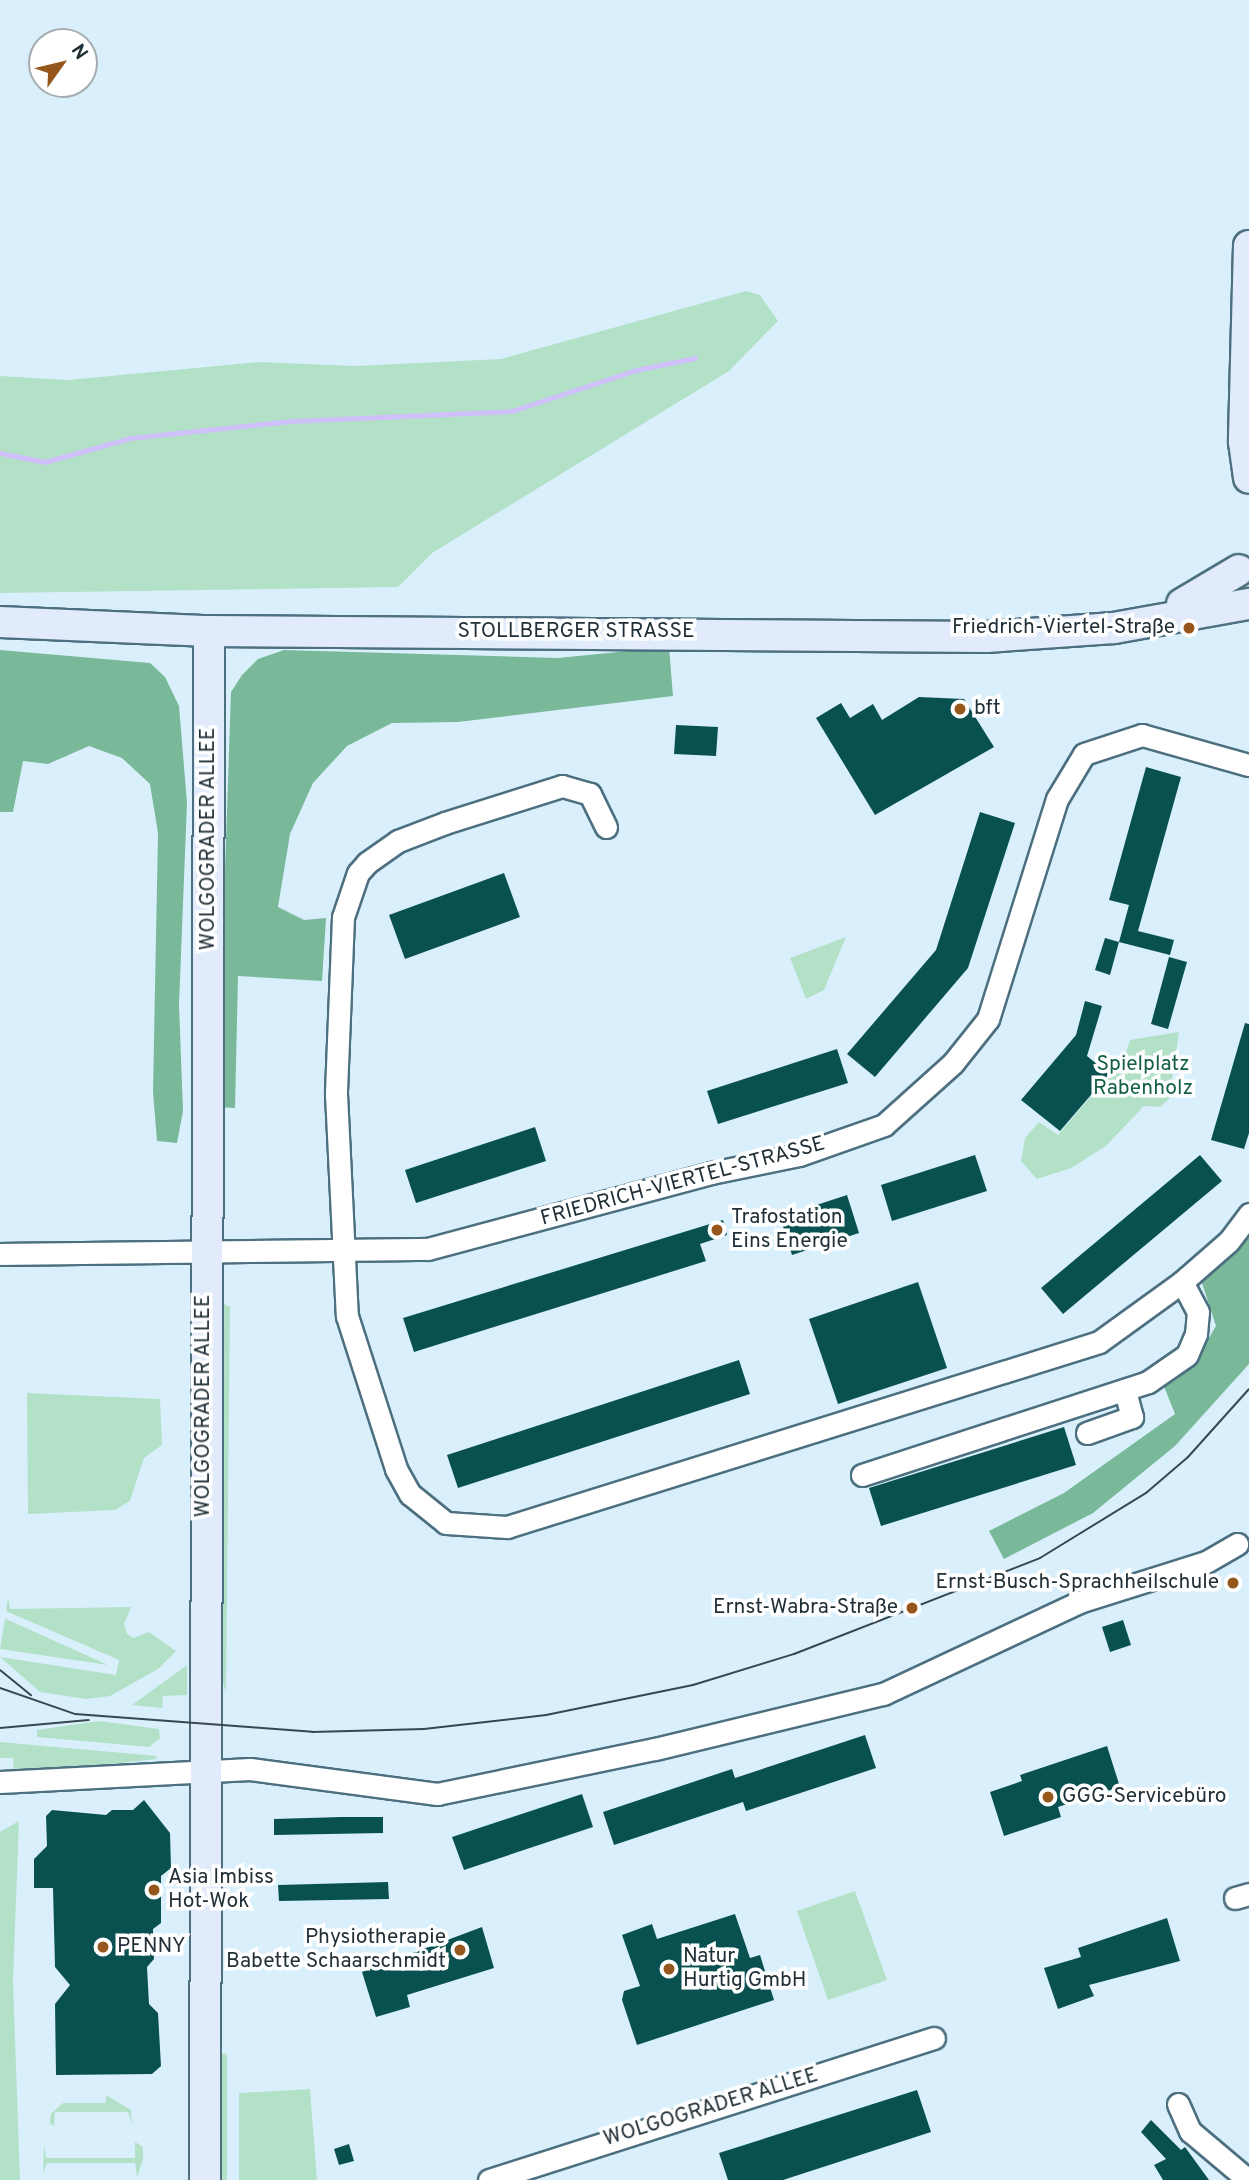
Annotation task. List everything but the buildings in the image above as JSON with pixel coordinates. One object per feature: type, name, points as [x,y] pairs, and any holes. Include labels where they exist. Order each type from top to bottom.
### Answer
[{"type":"main road","points":[[1249,246],[1249,478]]},
{"type":"main road","points":[[1244,561],[1249,605]]},
{"type":"main road","name":"STOLLBERGER STRASSE","points":[[1150,621],[1244,561]]},
{"type":"main road","name":"STOLLBERGER STRASSE","points":[[0,622],[209,631],[986,638],[1063,635],[1249,605]]},
{"type":"main road","name":"WOLGOGRADER ALLEE","points":[[205,2180],[205,1250],[209,631]]},
{"type":"street","name":"FRIEDRICH-VIERTEL-STRASSE","points":[[0,1254],[151,1255],[205,1250],[428,1249],[710,1173],[799,1155],[884,1125],[953,1063],[988,1019],[1057,799],[1073,768],[1095,748],[1142,735],[1249,765]]},
{"type":"street","points":[[606,827],[590,794],[562,786],[398,841],[358,873],[343,917],[336,990],[340,1250],[347,1316],[396,1469],[410,1494],[446,1523],[507,1527],[1099,1342],[1182,1282],[1229,1241],[1249,1214]]},
{"type":"street","points":[[862,1475],[1148,1381],[1187,1355],[1196,1334],[1198,1312],[1182,1282]]},
{"type":"street","points":[[1087,1433],[1132,1417],[1125,1390]]},
{"type":"street","points":[[0,1782],[250,1769],[437,1794],[655,1749],[883,1694],[1079,1602],[1206,1563],[1237,1544]]},
{"type":"street","name":"WOLGOGRADER ALLEE","points":[[489,2180],[934,2038]]},
{"type":"street","points":[[1178,2104],[1190,2131],[1248,2180]]},
{"type":"green space","points":[[746,291],[760,295],[778,321],[729,371],[432,553],[398,587],[0,593],[0,376],[68,380],[258,362],[355,366],[501,359]]},
{"type":"green space","points":[[669,647],[673,696],[458,722],[392,723],[347,746],[313,783],[290,834],[278,907],[304,920],[326,918],[322,981],[238,976],[235,1108],[217,1107],[231,692],[242,675],[258,659],[284,650],[558,658]]},
{"type":"green space","points":[[0,650],[150,663],[165,677],[179,706],[187,803],[179,1004],[183,1111],[177,1143],[157,1141],[153,1092],[158,833],[150,784],[122,758],[89,746],[48,764],[23,761],[13,812],[0,812]]},
{"type":"green space","points":[[846,937],[824,990],[806,999],[790,958]]},
{"type":"green space","name":"Spielplatz Rabenholz","points":[[1179,1032],[1169,1099],[1160,1107],[1144,1106],[1106,1146],[1071,1168],[1037,1179],[1021,1161],[1025,1138],[1039,1122],[1058,1135],[1125,1056],[1130,1040]]},
{"type":"green space","points":[[1249,1231],[1249,1364],[1175,1446],[1093,1513],[1004,1559],[989,1531],[1064,1493],[1175,1414],[1163,1384],[1198,1356],[1216,1326],[1201,1280]]},
{"type":"green space","points":[[217,1300],[230,1307],[226,1693],[218,1664]]},
{"type":"green space","points":[[27,1393],[160,1399],[162,1445],[144,1458],[130,1501],[115,1510],[28,1514]]},
{"type":"green space","points":[[8,1597],[10,1609],[131,1607],[124,1624],[127,1634],[133,1638],[149,1632],[176,1651],[158,1669],[110,1696],[86,1699],[40,1692],[0,1657],[116,1675],[119,1660],[6,1611]]},
{"type":"green space","points":[[6,1619],[108,1665],[0,1649]]},
{"type":"green space","points":[[187,1665],[187,1695],[163,1696],[162,1708],[132,1705]]},
{"type":"green space","points":[[99,1721],[159,1729],[160,1738],[149,1747],[37,1737],[37,1730]]},
{"type":"green space","points":[[0,1742],[157,1756],[156,1759],[14,1775],[13,1758],[0,1758]]},
{"type":"green space","points":[[19,1821],[13,1981],[20,2180],[0,2180],[0,1832]]},
{"type":"green space","points":[[855,1891],[887,1980],[828,2000],[797,1911]]},
{"type":"green space","points":[[218,2053],[227,2054],[227,2180],[218,2180]]},
{"type":"green space","points":[[310,2089],[317,2180],[239,2180],[239,2093]]},
{"type":"green space","points":[[106,2095],[131,2110],[132,2125],[128,2112],[55,2112],[54,2126],[50,2123],[51,2114],[63,2103],[106,2103]]},
{"type":"green space","points":[[135,2142],[143,2147],[143,2160],[137,2177],[135,2163],[47,2163],[43,2174],[44,2144],[46,2158],[135,2158]]},
{"type":"waterway","points":[[0,453],[45,462],[130,438],[293,421],[512,411],[636,370],[695,358]]},
{"type":"tram line","points":[[0,1688],[75,1714],[312,1732],[424,1729],[546,1715],[693,1685],[794,1654],[1040,1558],[1146,1493],[1188,1457],[1249,1389]]},
{"type":"tram line","points":[[0,1670],[31,1695]]},
{"type":"tram line","points":[[0,1728],[89,1720]]},
{"type":"place","name":"Friedrich-Viertel-Straße","points":[[1189,628]]},
{"type":"place","name":"bft","points":[[960,709]]},
{"type":"place","name":"Trafostation Eins Energie","points":[[717,1230]]},
{"type":"place","name":"Ernst-Busch-Sprachheilschule","points":[[1233,1583]]},
{"type":"place","name":"Ernst-Wabra-Straße","points":[[912,1608]]},
{"type":"place","name":"GGG-Servicebüro","points":[[1048,1797]]},
{"type":"place","name":"Asia Imbiss Hot-Wok","points":[[154,1890]]},
{"type":"place","name":"PENNY","points":[[103,1947]]},
{"type":"place","name":"Physiotherapie Babette Schaarschmidt","points":[[460,1950]]},
{"type":"place","name":"Natur Hurtig GmbH","points":[[669,1969]]}]
